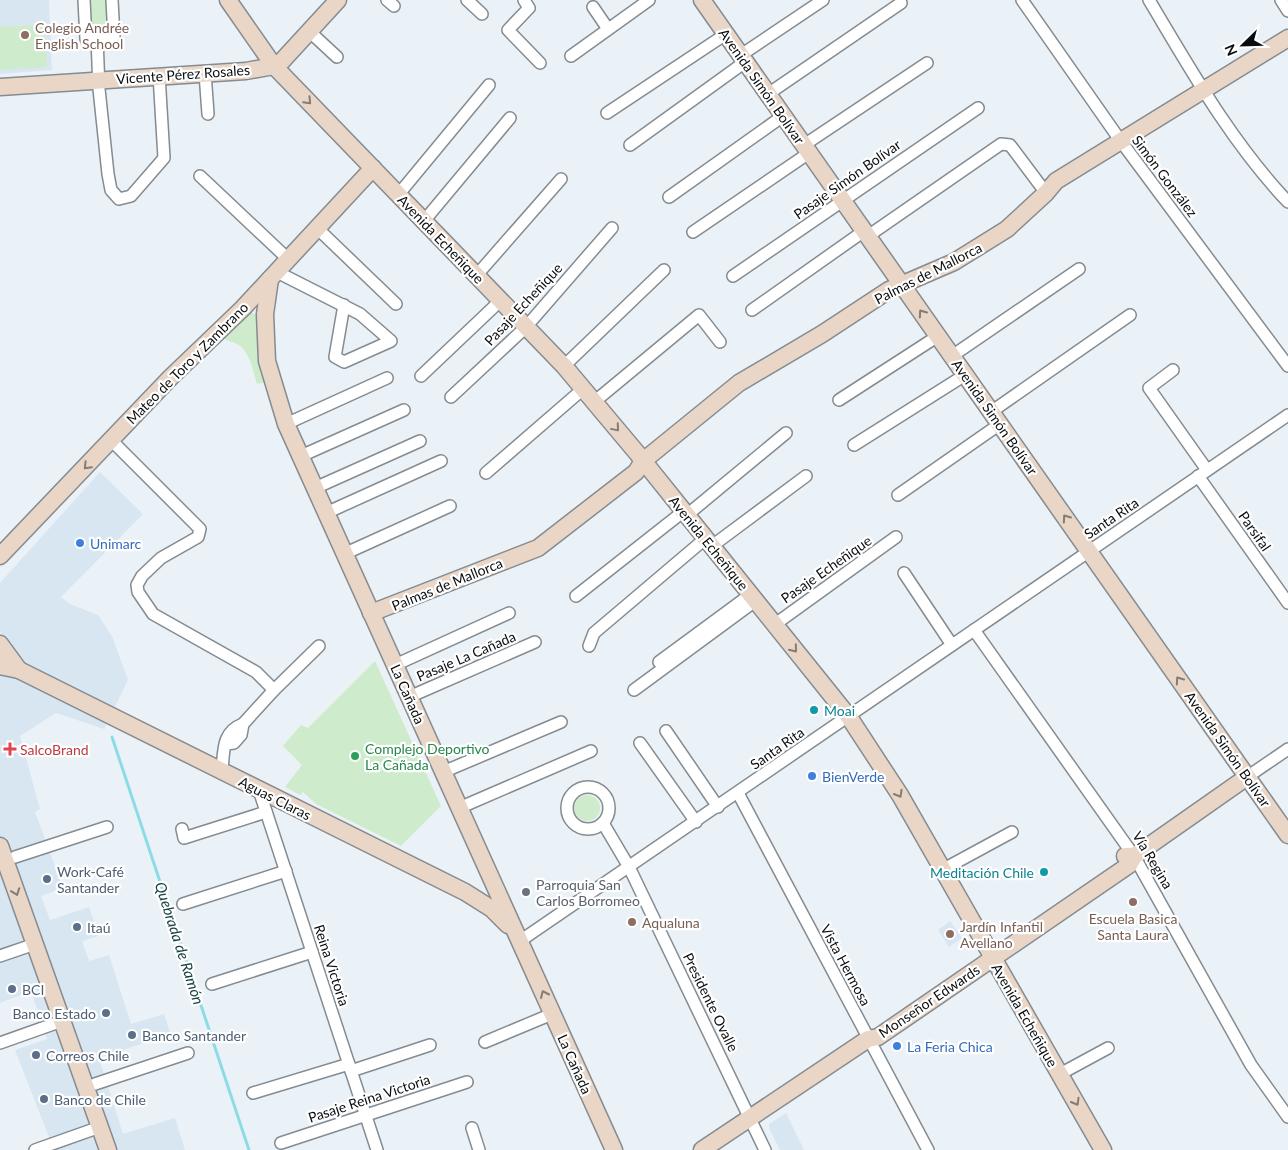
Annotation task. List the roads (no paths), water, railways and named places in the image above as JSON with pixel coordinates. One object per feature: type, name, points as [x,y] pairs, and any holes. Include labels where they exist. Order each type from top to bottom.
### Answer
[{"type":"street","points":[[84,0],[86,38],[114,37],[112,0]]},
{"type":"street","name":"Avenida Echeñique","points":[[228,0],[274,66],[564,366],[686,513],[774,625],[849,716],[876,756],[1103,1150]]},
{"type":"street","points":[[274,66],[338,0]]},
{"type":"street","points":[[467,0],[482,14]]},
{"type":"street","points":[[524,0],[529,8],[508,30],[540,62]]},
{"type":"street","points":[[571,56],[649,0]]},
{"type":"street","name":"Avenida Simón Bolívar","points":[[702,0],[1288,835]]},
{"type":"street","points":[[630,145],[743,58],[823,0]]},
{"type":"street","name":"Simón González","points":[[1022,0],[1120,140],[1288,366]]},
{"type":"street","points":[[1149,0],[1203,90],[1250,157],[1288,202]]},
{"type":"street","points":[[1281,0],[1288,11]]},
{"type":"street","points":[[768,94],[901,4]]},
{"type":"street","points":[[593,7],[608,29]]},
{"type":"street","points":[[309,31],[338,57]]},
{"type":"street","points":[[607,113],[726,34]]},
{"type":"street","points":[[96,38],[111,190],[118,199],[132,196],[164,158],[159,75]]},
{"type":"street","name":"Palmas de Mallorca","points":[[371,613],[522,554],[630,465],[643,461],[739,383],[901,283],[954,262],[1007,230],[1046,193],[1056,180],[1288,38]]},
{"type":"street","points":[[693,232],[927,62]]},
{"type":"street","name":"Vicente Pérez Rosales","points":[[0,87],[159,75],[246,71],[274,66]]},
{"type":"street","points":[[205,73],[208,114]]},
{"type":"street","points":[[398,194],[489,85]]},
{"type":"street","name":"Pasaje Simón Bolívar","points":[[733,276],[978,108]]},
{"type":"street","points":[[670,197],[783,116]]},
{"type":"street","points":[[424,221],[510,118]]},
{"type":"street","points":[[752,310],[1001,144],[1010,145],[1046,193]]},
{"type":"street","name":"Mateo de Toro y Zambrano","points":[[0,556],[170,378],[255,296],[373,168]]},
{"type":"street","points":[[200,176],[288,259]]},
{"type":"street","points":[[476,276],[561,179]]},
{"type":"street","points":[[317,228],[396,304]]},
{"type":"street","name":"Pasaje Echeñique","points":[[452,397],[526,327],[612,228]]},
{"type":"street","points":[[952,356],[1079,269]]},
{"type":"street","points":[[564,366],[664,270]]},
{"type":"street","points":[[273,276],[344,306],[360,314],[391,341],[344,362],[335,357],[344,306]]},
{"type":"street","name":"La Cañada","points":[[273,276],[265,314],[267,360],[286,424],[614,1150]]},
{"type":"street","name":"La Cañada","points":[[255,296],[265,314]]},
{"type":"street","name":"Pasaje Echeñique","points":[[421,376],[500,301]]},
{"type":"street","points":[[486,473],[699,315],[720,342]]},
{"type":"street","points":[[898,495],[1130,315]]},
{"type":"street","points":[[839,400],[938,336]]},
{"type":"street","name":"Parsifal","points":[[1173,370],[1149,388],[1288,603]]},
{"type":"street","points":[[854,446],[965,375]]},
{"type":"street","points":[[286,424],[387,378]]},
{"type":"street","points":[[301,456],[404,410]]},
{"type":"street","name":"Santa Rita","points":[[520,941],[1288,415]]},
{"type":"street","points":[[576,596],[686,513],[786,433]]},
{"type":"street","points":[[111,440],[200,529],[198,537],[153,564],[137,585],[138,592],[153,614],[256,672],[274,690]]},
{"type":"street","points":[[315,488],[420,441]]},
{"type":"street","points":[[326,513],[441,461]]},
{"type":"street","points":[[590,646],[594,633],[709,542],[806,476]]},
{"type":"street","points":[[344,554],[450,506]]},
{"type":"street","name":"Pasaje Echeñique","points":[[774,625],[896,537]]},
{"type":"street","points":[[904,574],[952,646]]},
{"type":"street","points":[[659,662],[753,598]]},
{"type":"street","points":[[634,690],[753,598]]},
{"type":"street","name":"Pasaje La Cañada","points":[[395,664],[509,613]]},
{"type":"street","name":"Vía Regina","points":[[974,630],[1134,856],[1251,1065],[1288,1117]]},
{"type":"street","name":"Pasaje La Cañada","points":[[409,697],[536,642]]},
{"type":"street","name":"Aguas Claras","points":[[0,645],[19,670]]},
{"type":"street","points":[[222,770],[226,744],[234,743],[241,735],[245,722],[274,690],[319,646]]},
{"type":"street","name":"Aguas Claras","points":[[0,666],[19,670],[477,899],[504,920],[520,941]]},
{"type":"street","points":[[443,772],[561,722]]},
{"type":"street","points":[[666,731],[718,807]]},
{"type":"street","points":[[640,743],[696,822]]},
{"type":"street","name":"Monseñor Edwards","points":[[702,1150],[868,1039],[872,1028],[927,996],[1066,902],[1124,856],[1134,856],[1288,749]]},
{"type":"street","points":[[460,808],[590,751]]},
{"type":"street","name":"Reina Victoria","points":[[259,790],[377,1150]]},
{"type":"street","name":"Vista Hermosa","points":[[738,793],[928,1150]]},
{"type":"street","points":[[182,830],[184,838],[266,812]]},
{"type":"street","name":"Presidente Ovalle","points":[[603,823],[629,867],[765,1150]]},
{"type":"street","points":[[7,861],[107,827]]},
{"type":"street","points":[[942,870],[1012,832]]},
{"type":"street","points":[[0,846],[7,861],[108,1150]]},
{"type":"street","points":[[183,904],[286,871]]},
{"type":"street","points":[[477,899],[489,893],[493,881]]},
{"type":"street","points":[[0,956],[35,944]]},
{"type":"street","points":[[212,984],[312,952]]},
{"type":"street","points":[[485,1042],[552,1014]]},
{"type":"street","points":[[0,1043],[62,1021]]},
{"type":"street","points":[[253,1093],[430,1045]]},
{"type":"street","points":[[1060,1074],[1108,1048]]},
{"type":"street","points":[[95,1084],[188,1053]]},
{"type":"street","name":"Pasaje Reina Victoria","points":[[281,1143],[467,1082]]},
{"type":"street","points":[[35,1150],[100,1127]]},
{"type":"street","points":[[472,1128],[479,1150]]},
{"type":"waterway","name":"Quebrada de Ramón","points":[[112,737],[249,1150]]},
{"type":"place","name":"Colegio Andrée English School","points":[[25,35]]},
{"type":"place","name":"Unimarc","points":[[80,543]]},
{"type":"place","name":"Moai","points":[[814,710]]},
{"type":"place","name":"SalcoBrand","points":[[10,749]]},
{"type":"place","name":"Complejo Deportivo La Cañada","points":[[355,756]]},
{"type":"place","name":"BienVerde","points":[[812,776]]},
{"type":"place","name":"Meditación Chile","points":[[1044,872]]},
{"type":"place","name":"Work-Café Santander","points":[[47,879]]},
{"type":"place","name":"Parroquia San Carlos Borromeo","points":[[526,892]]},
{"type":"place","name":"Escuela Basica Santa Laura","points":[[1133,902]]},
{"type":"place","name":"Aqualuna","points":[[632,922]]},
{"type":"place","name":"Itaú","points":[[77,927]]},
{"type":"place","name":"Jardín Infantil Avellano","points":[[950,934]]},
{"type":"place","name":"BCI","points":[[12,989]]},
{"type":"place","name":"Banco Estado","points":[[106,1013]]},
{"type":"place","name":"Banco Santander","points":[[132,1035]]},
{"type":"place","name":"La Feria Chica","points":[[897,1046]]},
{"type":"place","name":"Correos Chile","points":[[36,1055]]},
{"type":"place","name":"Banco de Chile","points":[[44,1099]]}]
